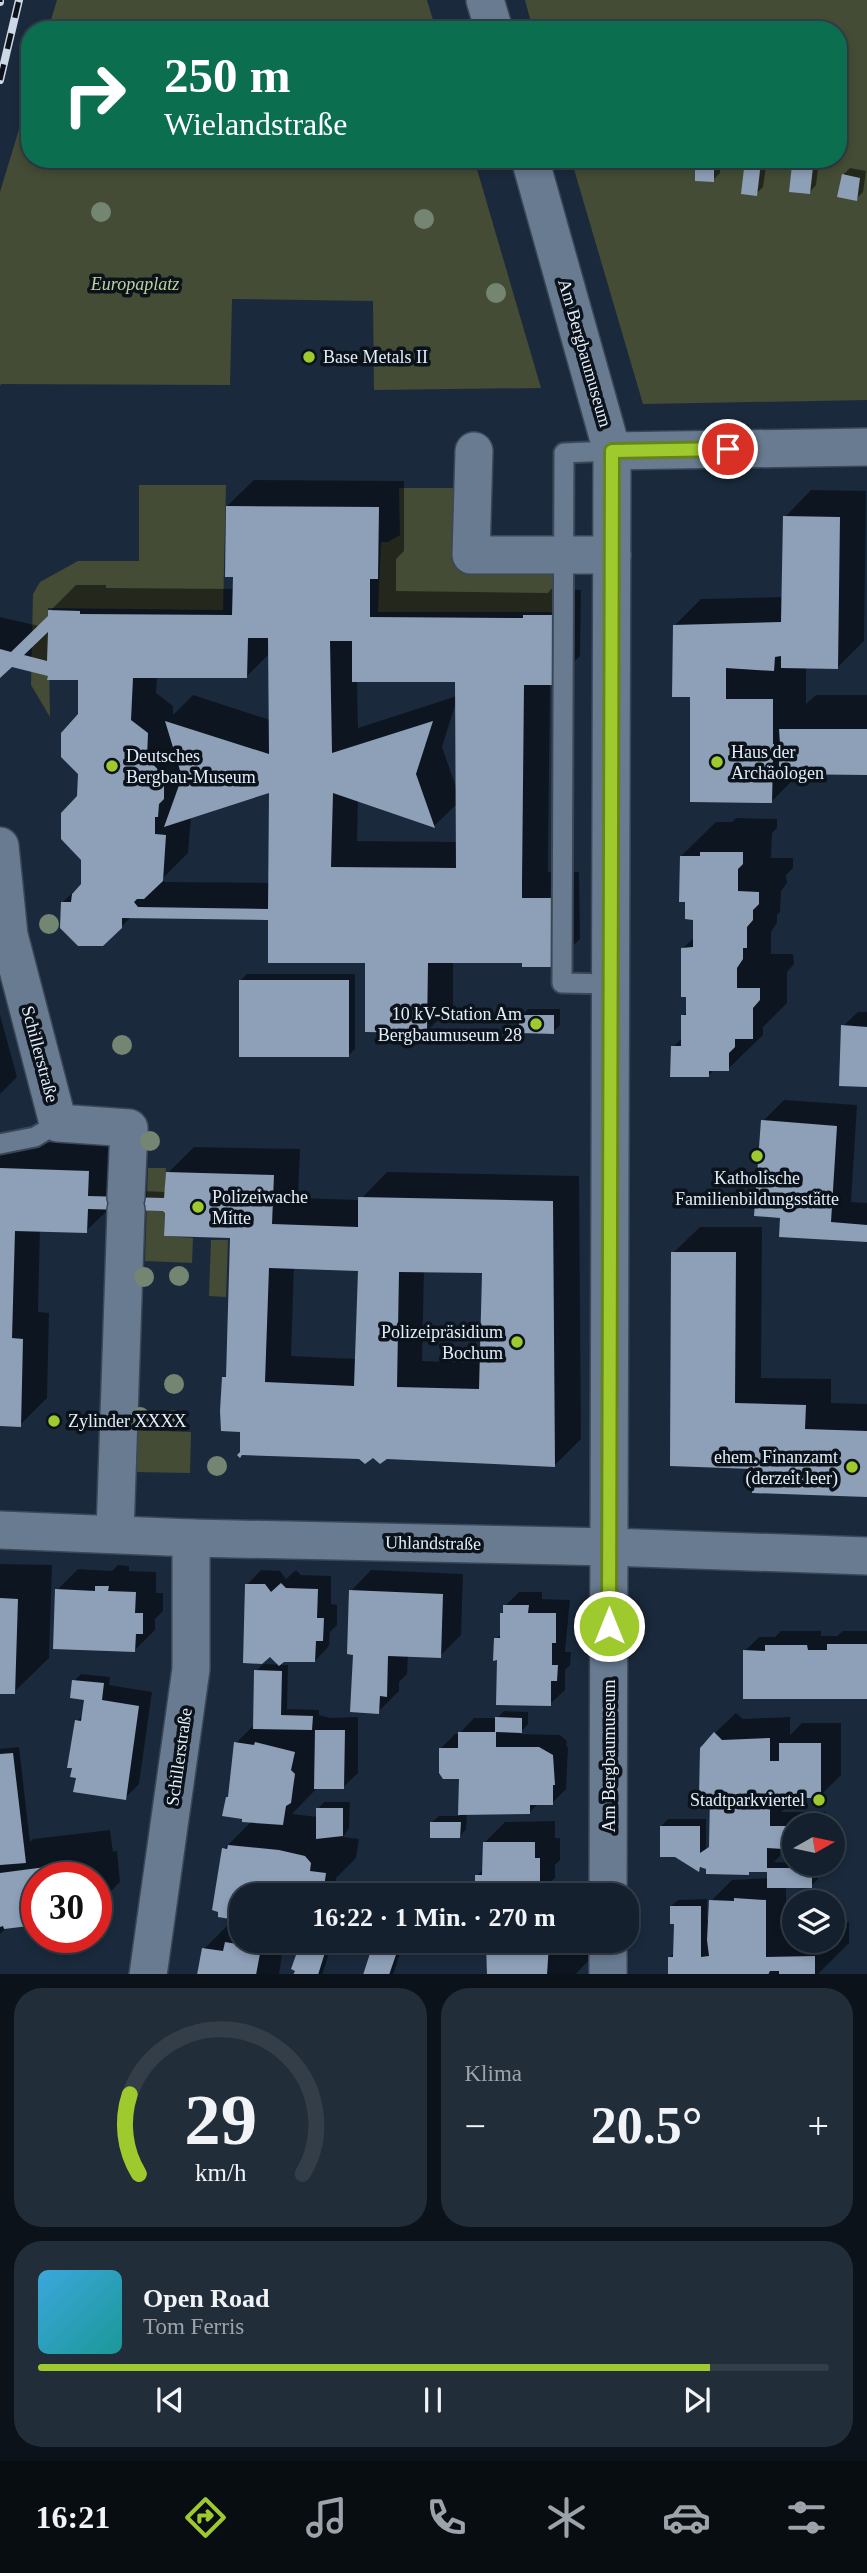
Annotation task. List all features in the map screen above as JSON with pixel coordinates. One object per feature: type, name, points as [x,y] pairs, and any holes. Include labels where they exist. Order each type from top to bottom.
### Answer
[{"type":"street","points":[[485,0],[491,21]]},
{"type":"street","name":"Am Bergbaumuseum","points":[[533,168],[612,451],[608,1883]]},
{"type":"street","points":[[612,451],[867,447]]},
{"type":"street","points":[[474,451],[471,555],[612,555]]},
{"type":"street","name":"Schillerstraße","points":[[0,846],[9,935],[58,1123],[129,1128],[115,1534]]},
{"type":"street","name":"Uhlandstraße","points":[[0,1530],[191,1538],[610,1547],[867,1556]]},
{"type":"street","name":"Schillerstraße","points":[[148,1974],[191,1669],[191,1538]]},
{"type":"street","points":[[608,1953],[608,1974]]},
{"type":"lane","points":[[611,984],[562,983],[564,453],[612,451]]},
{"type":"lane","points":[[0,1144],[35,1137],[58,1123]]},
{"type":"green space","points":[[57,0],[427,0],[433,21],[51,21]]},
{"type":"green space","points":[[525,0],[867,0],[867,400],[643,404],[574,168],[847,168],[847,21],[531,21]]},
{"type":"green space","name":"Europaplatz","points":[[21,123],[21,168],[477,168],[541,388],[374,390],[373,301],[232,299],[230,385],[0,386],[0,192]]},
{"type":"green space","points":[[139,485],[226,485],[223,610],[48,608],[50,717],[31,685],[33,594],[40,582],[78,561],[139,561]]},
{"type":"green space","points":[[399,488],[465,488],[463,571],[553,572],[554,612],[378,612],[381,542],[388,542],[400,535]]},
{"type":"green space","points":[[148,1168],[166,1168],[164,1236],[193,1238],[192,1263],[145,1261]]},
{"type":"green space","points":[[211,1240],[228,1240],[226,1297],[209,1296]]},
{"type":"green space","points":[[136,1430],[191,1432],[190,1473],[135,1472]]},
{"type":"building","points":[[695,168],[714,168],[714,182],[695,181]]},
{"type":"building","points":[[744,168],[760,168],[757,196],[741,194]]},
{"type":"building","points":[[792,168],[813,168],[810,194],[789,192]]},
{"type":"building","points":[[842,174],[860,178],[857,201],[837,197]]},
{"type":"building","name":"Deutsches Bergbau-Museum","points":[[226,506],[379,507],[378,579],[370,579],[370,617],[523,618],[523,615],[555,615],[554,685],[524,685],[522,882],[522,898],[554,898],[554,967],[522,967],[522,963],[428,963],[427,1033],[365,1032],[365,963],[268,963],[268,920],[122,918],[122,928],[103,946],[78,946],[60,928],[61,902],[71,902],[72,894],[81,884],[81,860],[61,839],[61,813],[77,796],[78,774],[61,757],[61,733],[78,714],[78,680],[47,680],[48,676],[12,667],[0,678],[0,649],[11,652],[48,616],[48,610],[80,611],[80,614],[232,615],[233,577],[225,577]],"holes":[[[48,632],[47,661],[24,655]],[[248,638],[268,638],[269,754],[165,721],[182,777],[164,827],[269,793],[268,909],[138,907],[134,902],[144,899],[163,881],[166,835],[155,834],[155,817],[158,817],[159,804],[164,799],[164,776],[147,758],[148,733],[131,720],[133,678],[247,678]],[[330,641],[352,641],[352,682],[455,682],[456,868],[331,867],[333,793],[435,828],[416,774],[433,721],[332,753]]]},
{"type":"building","points":[[783,516],[840,517],[838,669],[781,668],[781,656],[775,657],[774,671],[726,668],[726,699],[773,699],[773,744],[780,744],[779,729],[867,729],[867,775],[779,774],[779,758],[773,758],[772,803],[690,802],[690,697],[672,697],[673,625],[781,622]]},
{"type":"building","points":[[700,852],[743,852],[743,864],[738,869],[738,891],[759,892],[759,904],[753,910],[753,920],[747,927],[747,948],[743,948],[743,959],[737,968],[737,988],[760,988],[760,1000],[753,1008],[753,1039],[735,1039],[735,1047],[729,1053],[729,1071],[709,1071],[709,1077],[670,1077],[671,1046],[681,1046],[681,1015],[686,1015],[686,997],[681,997],[681,948],[693,947],[693,920],[685,919],[685,902],[679,902],[680,856],[700,856]]},
{"type":"building","points":[[239,980],[349,980],[349,1057],[239,1057]]},
{"type":"building","name":"10 kV-Station Am Bergbaumuseum 28","points":[[519,1015],[554,1015],[554,1034],[519,1033]]},
{"type":"building","points":[[841,1025],[867,1027],[867,1087],[839,1086]]},
{"type":"building","points":[[761,1120],[837,1126],[831,1222],[867,1225],[867,1242],[779,1237],[780,1218],[754,1216]]},
{"type":"building","name":"Polizeipräsidium Bochum","points":[[0,1168],[89,1171],[88,1196],[164,1198],[166,1172],[274,1175],[272,1224],[358,1227],[358,1197],[553,1201],[555,1467],[387,1459],[380,1464],[373,1458],[365,1464],[359,1459],[242,1455],[240,1458],[237,1455],[240,1452],[240,1432],[221,1431],[220,1411],[222,1377],[226,1377],[230,1238],[164,1236],[163,1211],[88,1209],[87,1233],[15,1231],[12,1338],[23,1339],[21,1427],[0,1426]],"holes":[[[269,1268],[358,1271],[354,1386],[265,1382]],[[399,1272],[482,1273],[479,1389],[397,1387]]]},
{"type":"building","points":[[671,1252],[736,1252],[735,1403],[806,1405],[805,1429],[867,1431],[867,1497],[752,1493],[753,1469],[670,1466]]},
{"type":"building","points":[[281,1583],[286,1588],[318,1589],[317,1618],[324,1618],[323,1641],[316,1641],[315,1662],[284,1662],[279,1666],[270,1657],[262,1664],[243,1663],[245,1584],[265,1584],[271,1592]]},
{"type":"building","points":[[95,1586],[109,1586],[108,1591],[136,1592],[135,1613],[143,1613],[143,1634],[136,1634],[135,1652],[53,1649],[55,1589],[95,1591]]},
{"type":"building","points":[[349,1590],[443,1594],[441,1658],[388,1656],[387,1697],[380,1696],[379,1714],[350,1712],[353,1655],[347,1654]]},
{"type":"building","points":[[0,1598],[18,1599],[15,1694],[0,1694]]},
{"type":"building","points":[[503,1605],[529,1605],[528,1613],[556,1613],[556,1643],[552,1643],[552,1665],[558,1665],[557,1681],[551,1681],[551,1706],[496,1705],[497,1660],[493,1661],[494,1638],[500,1638],[500,1613],[503,1613]]},
{"type":"building","points":[[827,1644],[867,1644],[867,1699],[743,1699],[743,1650],[765,1651],[765,1645],[807,1645],[808,1650],[827,1650]]},
{"type":"building","points":[[254,1670],[282,1671],[281,1715],[313,1716],[312,1730],[253,1729]]},
{"type":"building","points":[[72,1680],[104,1683],[102,1700],[139,1706],[126,1800],[73,1792],[76,1778],[70,1777],[72,1768],[67,1768],[75,1720],[81,1721],[84,1700],[70,1698]]},
{"type":"building","points":[[495,1717],[522,1718],[522,1733],[496,1732],[496,1747],[539,1747],[553,1755],[553,1805],[530,1805],[530,1814],[458,1815],[459,1779],[443,1779],[439,1773],[439,1748],[458,1748],[458,1732],[495,1732]]},
{"type":"building","points":[[315,1730],[345,1730],[344,1789],[314,1789]]},
{"type":"building","points":[[714,1732],[722,1740],[770,1738],[770,1761],[779,1761],[779,1743],[821,1743],[821,1798],[770,1798],[770,1826],[782,1826],[782,1849],[767,1848],[767,1868],[782,1868],[782,1876],[812,1876],[812,1888],[767,1888],[767,1872],[749,1872],[749,1875],[706,1874],[706,1869],[700,1867],[699,1872],[675,1857],[660,1857],[660,1826],[700,1826],[700,1853],[709,1847],[710,1797],[699,1796],[700,1748]]},
{"type":"building","points":[[234,1742],[254,1745],[255,1742],[295,1752],[291,1770],[295,1774],[291,1803],[286,1806],[283,1825],[242,1822],[242,1819],[222,1816],[228,1797]]},
{"type":"building","points":[[13,1753],[26,1862],[21,1863],[0,1865],[0,1754]]},
{"type":"building","points":[[316,1808],[343,1808],[343,1836],[316,1839]]},
{"type":"building","points":[[430,1822],[461,1822],[460,1838],[430,1838]]},
{"type":"building","points":[[483,1842],[535,1842],[535,1858],[540,1858],[540,1882],[475,1883],[475,1875],[482,1875]]},
{"type":"building","points":[[228,1845],[279,1850],[305,1856],[311,1863],[310,1871],[326,1873],[325,1883],[229,1883],[229,1919],[218,1917],[218,1912],[212,1910],[222,1848],[227,1849]]},
{"type":"building","points":[[21,1870],[21,1927],[0,1927],[0,1873]]},
{"type":"building","points":[[734,1898],[766,1900],[766,1957],[815,1956],[815,1974],[779,1974],[779,1971],[770,1971],[768,1974],[668,1974],[668,1957],[673,1957],[674,1924],[670,1924],[670,1906],[701,1906],[701,1957],[709,1956],[709,1900],[734,1901]]},
{"type":"building","points":[[225,1942],[229,1943],[229,1953],[260,1953],[256,1974],[197,1974],[202,1948],[223,1951]]},
{"type":"building","points":[[297,1953],[325,1953],[318,1974],[294,1974],[295,1971],[291,1969]]},
{"type":"building","points":[[370,1953],[397,1953],[389,1974],[363,1974]]},
{"type":"building","points":[[486,1953],[548,1953],[547,1974],[487,1974]]},
{"type":"railway","points":[[0,80],[19,0]]},
{"type":"place","name":"Base Metals II","points":[[309,357]]},
{"type":"place","name":"Haus der Archäologen","points":[[717,762]]},
{"type":"place","name":"Deutsches Bergbau-Museum","points":[[112,766]]},
{"type":"place","name":"10 kV-Station Am Bergbaumuseum 28","points":[[536,1024]]},
{"type":"place","name":"Katholische Familienbildungsstätte","points":[[757,1156]]},
{"type":"place","name":"Polizeiwache Mitte","points":[[198,1207]]},
{"type":"place","name":"Polizeipräsidium Bochum","points":[[517,1342]]},
{"type":"place","name":"Zylinder XXXX","points":[[54,1421]]},
{"type":"place","name":"ehem. Finanzamt (derzeit leer)","points":[[852,1467]]},
{"type":"place","name":"Stadtparkviertel","points":[[819,1800]]},
{"type":"route","points":[[609,1626],[612,451],[728,449]]}]
